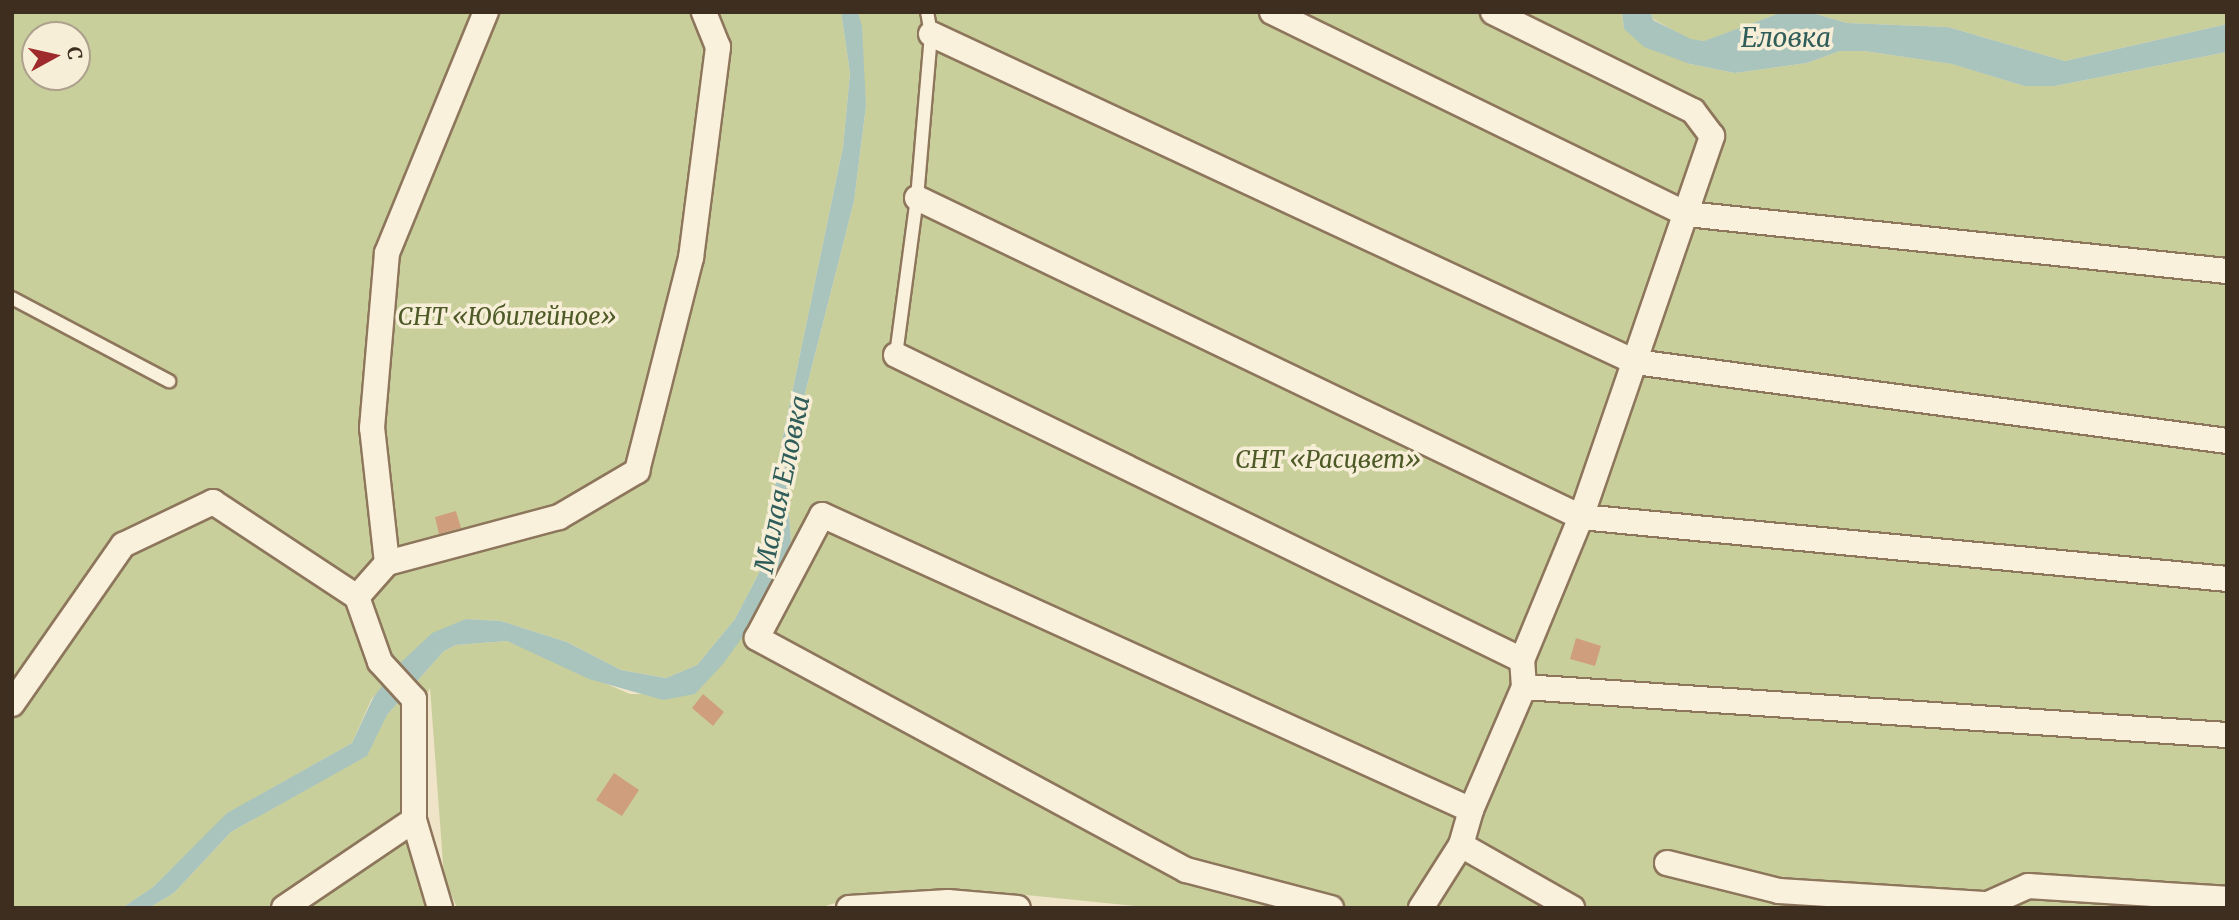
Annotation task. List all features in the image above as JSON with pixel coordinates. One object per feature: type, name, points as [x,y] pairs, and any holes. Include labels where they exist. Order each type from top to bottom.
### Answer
[{"type":"street","points":[[387,563],[372,428],[387,253],[486,12]]},
{"type":"street","points":[[357,597],[387,563],[559,517],[637,471],[691,258],[718,47],[704,12]]},
{"type":"street","points":[[1272,12],[1687,214],[2227,271]]},
{"type":"street","points":[[1421,908],[1461,845],[1471,810],[1524,687],[1522,660],[1581,517],[1712,136],[1693,111],[1493,12]]},
{"type":"street","points":[[929,23],[1635,362],[2227,441]]},
{"type":"street","points":[[917,198],[1581,517],[2227,579]]},
{"type":"street","points":[[896,355],[1522,660]]},
{"type":"street","points":[[12,704],[123,545],[213,502],[357,597],[380,662],[414,699],[414,820],[440,908]]},
{"type":"street","points":[[1331,908],[1186,870],[757,638],[822,515],[1471,810]]},
{"type":"street","points":[[1524,687],[2227,735]]},
{"type":"street","points":[[284,908],[414,820]]},
{"type":"street","points":[[1461,845],[1572,908]]},
{"type":"street","points":[[1667,863],[1779,891],[1988,906],[2028,886],[2227,899]]},
{"type":"street","points":[[849,908],[948,902],[1018,908]]},
{"type":"lane","points":[[896,355],[917,198],[929,23]]},
{"type":"lane","points":[[12,298],[169,381]]},
{"type":"green space","name":"СНТ «Юбилейное»","points":[[12,12],[841,12],[850,73],[843,147],[782,441],[762,567],[735,619],[697,665],[666,678],[621,670],[567,642],[501,621],[466,619],[372,698],[352,743],[228,813],[153,887],[122,908],[12,908]]},
{"type":"green space","name":"СНТ «Расцвет»","points":[[858,12],[1622,12],[1624,29],[1690,64],[1735,73],[1807,63],[1840,51],[1864,51],[1953,64],[2024,86],[2055,86],[2227,52],[2227,908],[1155,908],[1015,894],[853,898],[818,908],[457,908],[444,877],[430,688],[405,743],[433,908],[149,908],[174,893],[231,832],[366,756],[387,715],[444,651],[456,645],[507,641],[630,694],[695,694],[791,541],[787,488],[798,421],[854,201],[866,106]]},
{"type":"green space","points":[[1651,12],[1783,12],[1705,41],[1691,40],[1653,19]]},
{"type":"green space","points":[[1809,12],[2227,12],[2227,24],[2065,61],[1948,27],[1847,23]]},
{"type":"water","name":"Малая Еловка","points":[[841,12],[858,12],[862,26],[866,106],[854,201],[798,421],[787,488],[791,541],[760,613],[723,664],[695,694],[663,700],[589,679],[507,641],[456,645],[444,651],[387,715],[367,756],[231,832],[174,893],[149,908],[122,908],[153,887],[227,813],[352,743],[373,698],[398,665],[432,633],[466,619],[501,621],[567,642],[621,670],[666,678],[697,665],[735,619],[762,567],[782,441],[843,147],[850,73]]},
{"type":"water","name":"Еловка","points":[[1622,12],[1651,12],[1653,20],[1691,39],[1704,41],[1783,12],[1809,12],[1847,23],[1948,27],[2065,61],[2227,24],[2227,52],[2055,86],[2024,86],[1952,64],[1864,51],[1840,51],[1807,63],[1735,73],[1690,64],[1644,47],[1624,29]]},
{"type":"building","points":[[456,511],[461,528],[439,534],[435,517]]},
{"type":"building","points":[[1576,638],[1601,646],[1595,666],[1570,659]]},
{"type":"building","points":[[703,694],[724,712],[713,726],[692,708]]},
{"type":"building","points":[[614,773],[639,790],[622,816],[596,800]]}]
